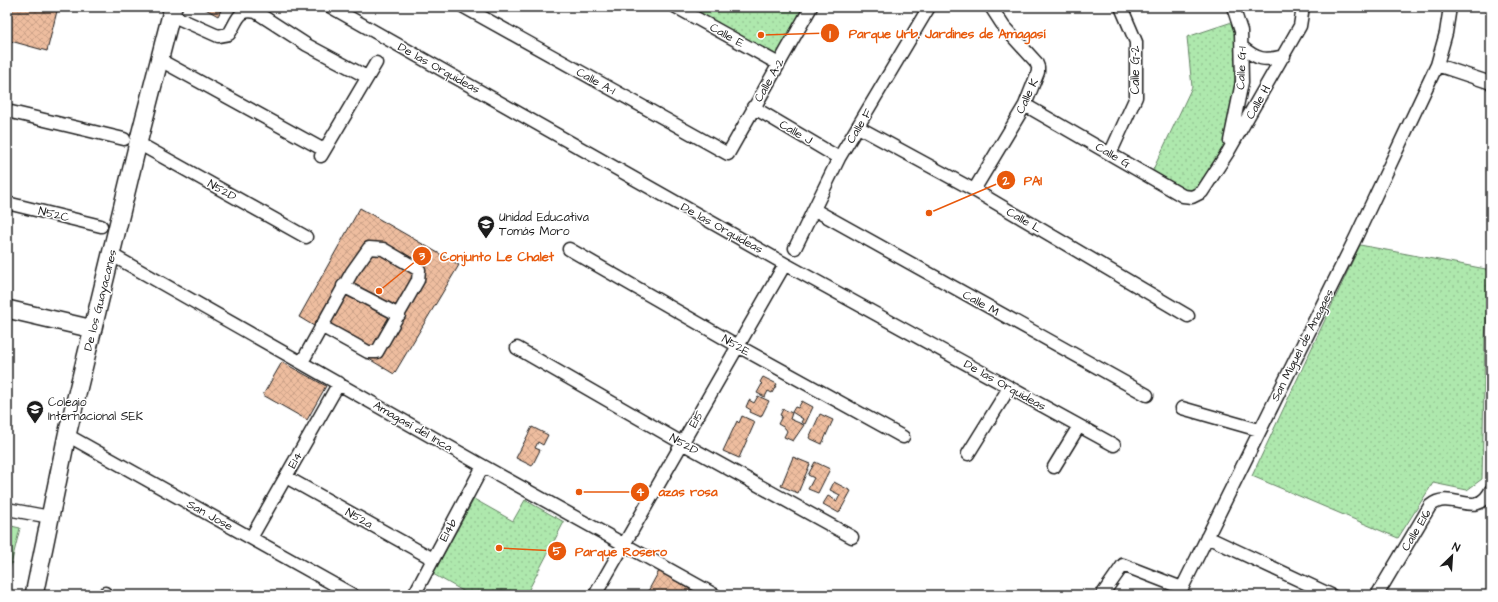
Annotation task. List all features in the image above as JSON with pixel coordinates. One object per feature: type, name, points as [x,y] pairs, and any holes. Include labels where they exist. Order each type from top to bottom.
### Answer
[{"type":"street","name":"De las Orquideas","points":[[331,7],[785,264],[1114,445]]},
{"type":"street","name":"Calle A-1","points":[[464,7],[728,154]]},
{"type":"street","name":"Calle E","points":[[676,7],[779,64]]},
{"type":"street","name":"Calle A-2","points":[[728,154],[753,107],[811,7]]},
{"type":"street","name":"Calle F","points":[[795,248],[815,210],[839,158],[929,7]]},
{"type":"street","name":"Calle K","points":[[974,190],[1025,105],[1038,67],[1004,28],[991,7]]},
{"type":"street","name":"Calle G-2","points":[[1110,154],[1136,97],[1136,42],[1121,7]]},
{"type":"street","name":"Calle G-1","points":[[1228,152],[1242,82],[1241,31],[1233,7]]},
{"type":"street","name":"Calle H","points":[[1202,192],[1228,152],[1284,56],[1300,26],[1303,7]]},
{"type":"street","name":"San Miguel de Anagaes","points":[[1102,595],[1123,565],[1182,588],[1356,237],[1437,65],[1446,33],[1450,7]]},
{"type":"street","points":[[172,11],[218,36],[229,34],[241,12],[246,10],[256,12],[307,45],[367,77]]},
{"type":"street","name":"De los Guayacanes","points":[[34,595],[68,435],[112,255],[131,141],[160,60],[172,11]]},
{"type":"street","points":[[1242,47],[1252,56],[1269,60],[1284,56]]},
{"type":"street","points":[[160,60],[323,153],[376,64]]},
{"type":"street","points":[[1437,65],[1491,83]]},
{"type":"street","name":"Calle G","points":[[1025,105],[1183,196],[1192,197],[1202,192]]},
{"type":"street","name":"Calle J","points":[[753,107],[839,158]]},
{"type":"street","name":"N52D","points":[[7,111],[131,141],[306,236]]},
{"type":"street","name":"Calle L","points":[[858,127],[974,190],[1188,316]]},
{"type":"street","name":"N52C","points":[[7,203],[101,226]]},
{"type":"street","name":"Calle M","points":[[815,210],[1147,395]]},
{"type":"street","points":[[302,362],[321,326],[343,286],[369,248],[383,249],[398,256],[419,270],[418,280],[377,352],[368,352],[321,326]]},
{"type":"street","name":"N52E","points":[[569,249],[738,346],[904,437]]},
{"type":"street","name":"Amagasí del Inca","points":[[112,255],[483,466],[715,595]]},
{"type":"street","name":"E15","points":[[595,595],[785,264]]},
{"type":"street","points":[[343,286],[399,314]]},
{"type":"street","points":[[7,309],[93,328]]},
{"type":"street","name":"N52D","points":[[517,348],[682,443],[852,537]]},
{"type":"street","name":"E14","points":[[251,538],[339,383]]},
{"type":"street","points":[[968,454],[1009,388]]},
{"type":"street","points":[[1182,408],[1259,430]]},
{"type":"street","points":[[1054,467],[1079,426]]},
{"type":"street","name":"San Jose","points":[[68,435],[353,595]]},
{"type":"street","name":"E14b","points":[[414,595],[483,466]]},
{"type":"street","name":"N52a","points":[[286,477],[433,559]]},
{"type":"street","name":"Calle E16","points":[[1378,595],[1430,506],[1436,500],[1445,499],[1472,505],[1481,503],[1487,498],[1491,490]]},
{"type":"street","points":[[7,509],[50,517]]},
{"type":"street","points":[[1206,537],[1331,595]]},
{"type":"green space","points":[[676,7],[811,7],[779,64]]},
{"type":"green space","points":[[1238,20],[1231,154],[1215,185],[1185,195],[1150,176],[1192,87],[1187,37]]},
{"type":"green space","points":[[1360,245],[1491,270],[1485,338],[1482,479],[1467,490],[1433,483],[1398,538],[1252,476]]},
{"type":"green space","points":[[474,499],[513,521],[525,500],[564,522],[526,595],[470,595],[433,574]]},
{"type":"green space","points":[[7,525],[20,528],[9,573],[7,573]]},
{"type":"building","points":[[7,7],[58,7],[47,51],[7,40]]},
{"type":"building","points":[[202,7],[223,7],[218,16]]},
{"type":"building","points":[[360,208],[459,265],[394,374],[299,317]]},
{"type":"building","points":[[282,362],[326,386],[307,420],[263,395]]},
{"type":"building","points":[[763,377],[777,384],[772,393],[768,391],[765,397],[757,393],[762,384],[760,382]]},
{"type":"building","points":[[758,396],[769,401],[761,417],[750,412],[751,410],[746,407],[749,400],[754,403]]},
{"type":"building","points":[[802,401],[813,407],[805,424],[801,422],[803,419],[792,412],[795,407],[798,408]]},
{"type":"building","points":[[783,409],[792,413],[790,419],[804,425],[793,441],[784,437],[787,431],[778,424],[782,416],[780,415]]},
{"type":"building","points":[[820,414],[833,420],[822,444],[809,438]]},
{"type":"building","points":[[742,416],[755,422],[739,458],[723,451],[737,421],[739,423]]},
{"type":"building","points":[[532,427],[548,435],[543,445],[538,442],[535,448],[540,450],[532,466],[516,458]]},
{"type":"building","points":[[793,457],[810,464],[798,493],[781,486]]},
{"type":"building","points":[[815,462],[830,469],[818,493],[808,489],[814,478],[808,475]]},
{"type":"building","points":[[834,482],[851,491],[839,513],[823,504],[828,496],[837,501],[840,495],[830,490]]},
{"type":"building","points":[[659,571],[695,592],[694,595],[646,595]]},
{"type":"place","name":"Parque Urb. Jardines de Amagasí","points":[[761,35]]},
{"type":"place","name":"PAI","points":[[929,213]]},
{"type":"place","name":"Unidad Educativa Tomás Moro","points":[[486,239]]},
{"type":"place","name":"Conjunto Le Chalet","points":[[379,291]]},
{"type":"place","name":"Colegio Internacional SEK","points":[[35,424]]},
{"type":"place","name":"azas rosa","points":[[579,492]]},
{"type":"place","name":"Parque Rosero","points":[[499,548]]}]
